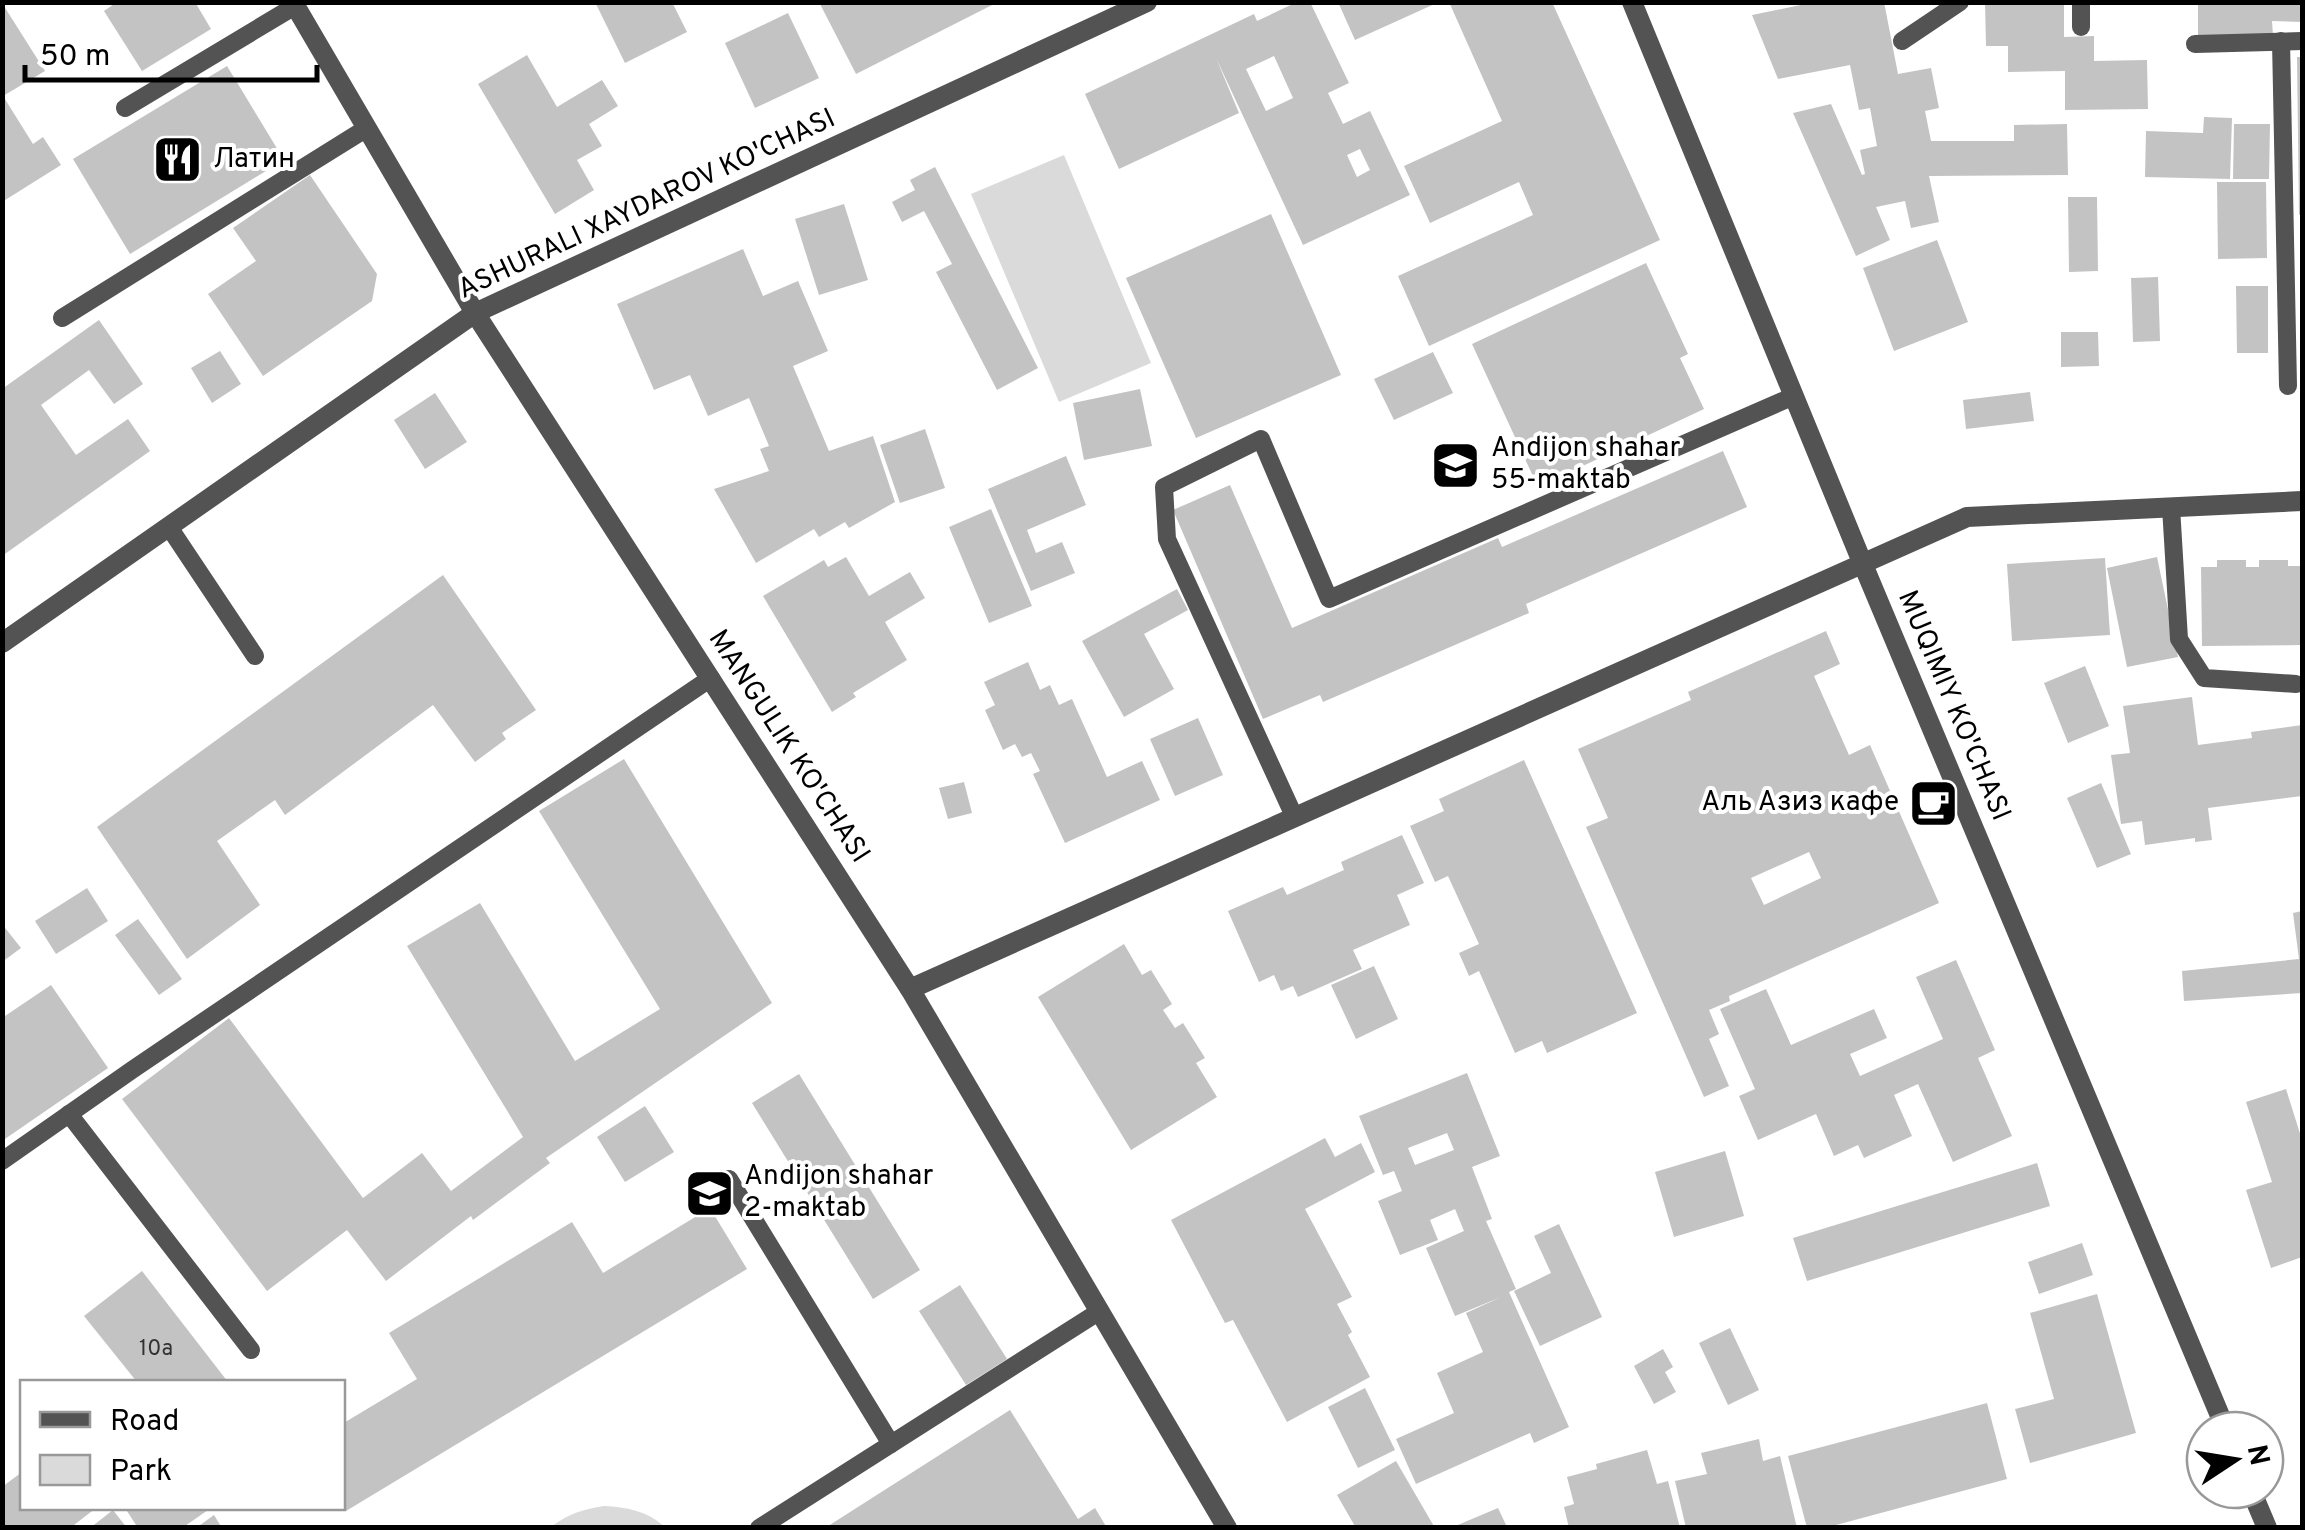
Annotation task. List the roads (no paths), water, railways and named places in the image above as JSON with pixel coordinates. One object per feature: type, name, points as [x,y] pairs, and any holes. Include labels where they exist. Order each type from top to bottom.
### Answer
[{"type":"street","name":"ASHURALI XAYDAROV KO'CHASI","points":[[2,643],[475,312],[1146,2]]},
{"type":"street","name":"MUQIMIY KO'CHASI","points":[[1632,2],[2218,1410]]},
{"type":"street","name":"MANGULIK KO'CHASI","points":[[294,4],[475,312],[910,988],[1226,1528]]},
{"type":"street","points":[[910,988],[1967,517],[2302,501]]},
{"type":"lane","points":[[1902,42],[1960,2]]},
{"type":"lane","points":[[2080,2],[2081,26]]},
{"type":"lane","points":[[124,108],[294,4]]},
{"type":"lane","points":[[2195,44],[2302,41]]},
{"type":"lane","points":[[2281,42],[2288,386]]},
{"type":"lane","points":[[62,318],[366,128]]},
{"type":"lane","points":[[1294,816],[1167,539],[1164,487],[1261,439],[1329,599],[1794,396]]},
{"type":"lane","points":[[2170,507],[2179,640],[2204,678],[2296,684]]},
{"type":"lane","points":[[169,527],[255,656]]},
{"type":"lane","points":[[2,1161],[711,678]]},
{"type":"lane","points":[[70,1114],[251,1350]]},
{"type":"lane","points":[[729,1179],[891,1444]]},
{"type":"lane","points":[[759,1528],[1100,1311]]},
{"type":"place","name":"Латин","points":[[178,160]]},
{"type":"place","name":"Andijon shahar 55-maktab","points":[[1456,465]]},
{"type":"place","name":"Аль Азиз кафе","points":[[1934,803]]},
{"type":"place","name":"Andijon shahar 2-maktab","points":[[709,1193]]}]
